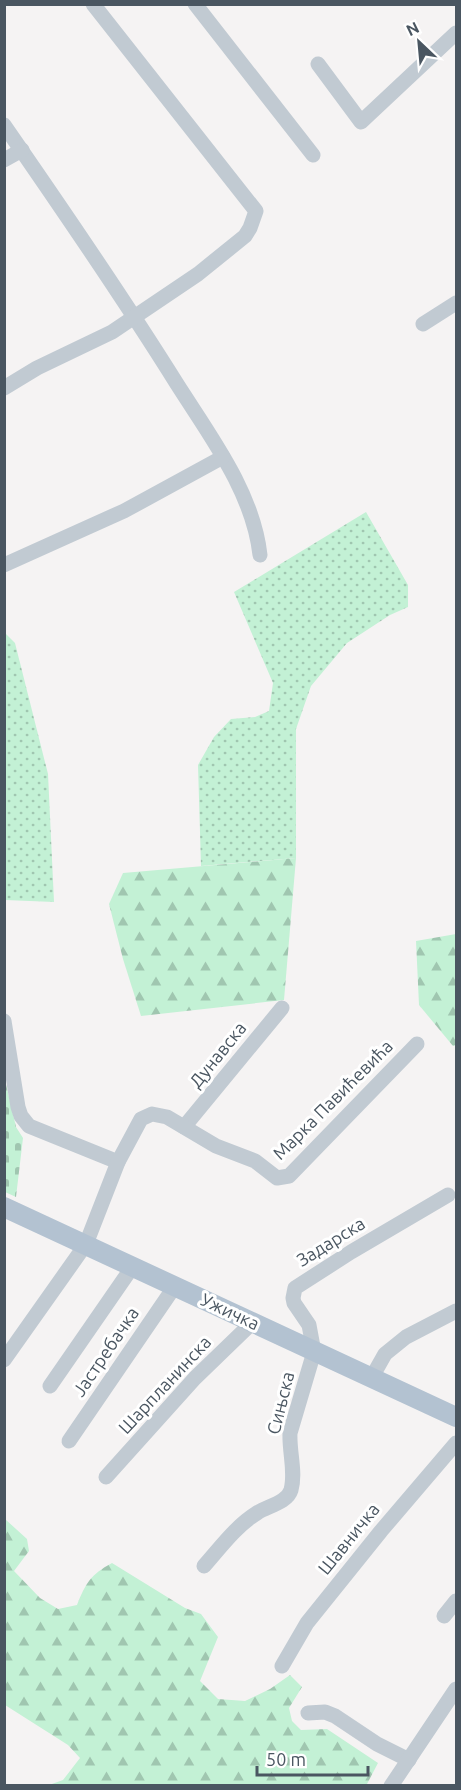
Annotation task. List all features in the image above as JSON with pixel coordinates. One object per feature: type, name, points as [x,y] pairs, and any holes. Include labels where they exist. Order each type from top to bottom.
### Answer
[{"type":"main road","name":"Ужичка","points":[[4,1207],[456,1417]]},
{"type":"street","points":[[4,388],[37,368],[112,332],[198,273],[245,236],[256,211],[93,4]]},
{"type":"street","points":[[195,4],[313,155]]},
{"type":"street","points":[[318,64],[361,122],[456,33]]},
{"type":"street","points":[[4,125],[135,316],[223,458],[247,504],[258,532],[260,555]]},
{"type":"street","points":[[4,160],[22,150]]},
{"type":"street","points":[[423,324],[456,303]]},
{"type":"street","points":[[4,565],[124,511],[223,458]]},
{"type":"street","name":"Дунавска","points":[[184,1127],[282,1008]]},
{"type":"street","points":[[4,1021],[18,1107],[24,1121],[118,1162]]},
{"type":"street","name":"Марка Павићевића","points":[[4,1360],[86,1244],[118,1162],[141,1119],[147,1115],[167,1117],[216,1146],[255,1161],[277,1178],[289,1176],[417,1044]]},
{"type":"street","name":"Задарска","points":[[314,1352],[309,1325],[294,1303],[295,1288],[448,1195]]},
{"type":"street","points":[[50,1386],[133,1266]]},
{"type":"street","name":"Јастребачка","points":[[69,1441],[175,1286]]},
{"type":"street","points":[[372,1377],[385,1354],[406,1337],[456,1311]]},
{"type":"street","name":"Шарпланинска","points":[[106,1477],[195,1378],[253,1322]]},
{"type":"street","name":"Сињска","points":[[204,1566],[254,1514],[284,1499],[290,1492],[293,1477],[290,1434],[314,1352]]},
{"type":"street","name":"Шавничка","points":[[282,1666],[307,1623],[456,1443]]},
{"type":"street","points":[[444,1616],[456,1600]]},
{"type":"street","points":[[391,1785],[456,1689]]},
{"type":"street","points":[[308,1713],[325,1712],[335,1716],[377,1744],[409,1760]]},
{"type":"green space","points":[[366,512],[408,585],[408,607],[390,615],[347,643],[311,686],[296,729],[296,858],[201,866],[198,765],[214,737],[231,719],[255,717],[269,711],[273,683],[234,592]]},
{"type":"green space","points":[[4,632],[15,643],[48,774],[54,902],[5,900]]},
{"type":"green space","points":[[296,858],[284,1000],[141,1016],[109,904],[123,873]]},
{"type":"green space","points":[[456,934],[456,1045],[453,1046],[419,1005],[416,941]]},
{"type":"green space","points":[[5,1080],[16,1127],[23,1138],[16,1197],[5,1192]]},
{"type":"green space","points":[[5,1519],[27,1539],[29,1551],[14,1571],[40,1598],[58,1609],[77,1605],[90,1580],[112,1563],[185,1608],[201,1614],[218,1637],[200,1681],[218,1699],[245,1701],[270,1689],[290,1675],[302,1687],[289,1708],[292,1721],[301,1730],[327,1729],[378,1763],[367,1784],[49,1785],[63,1780],[80,1758],[68,1745],[5,1705]]}]
